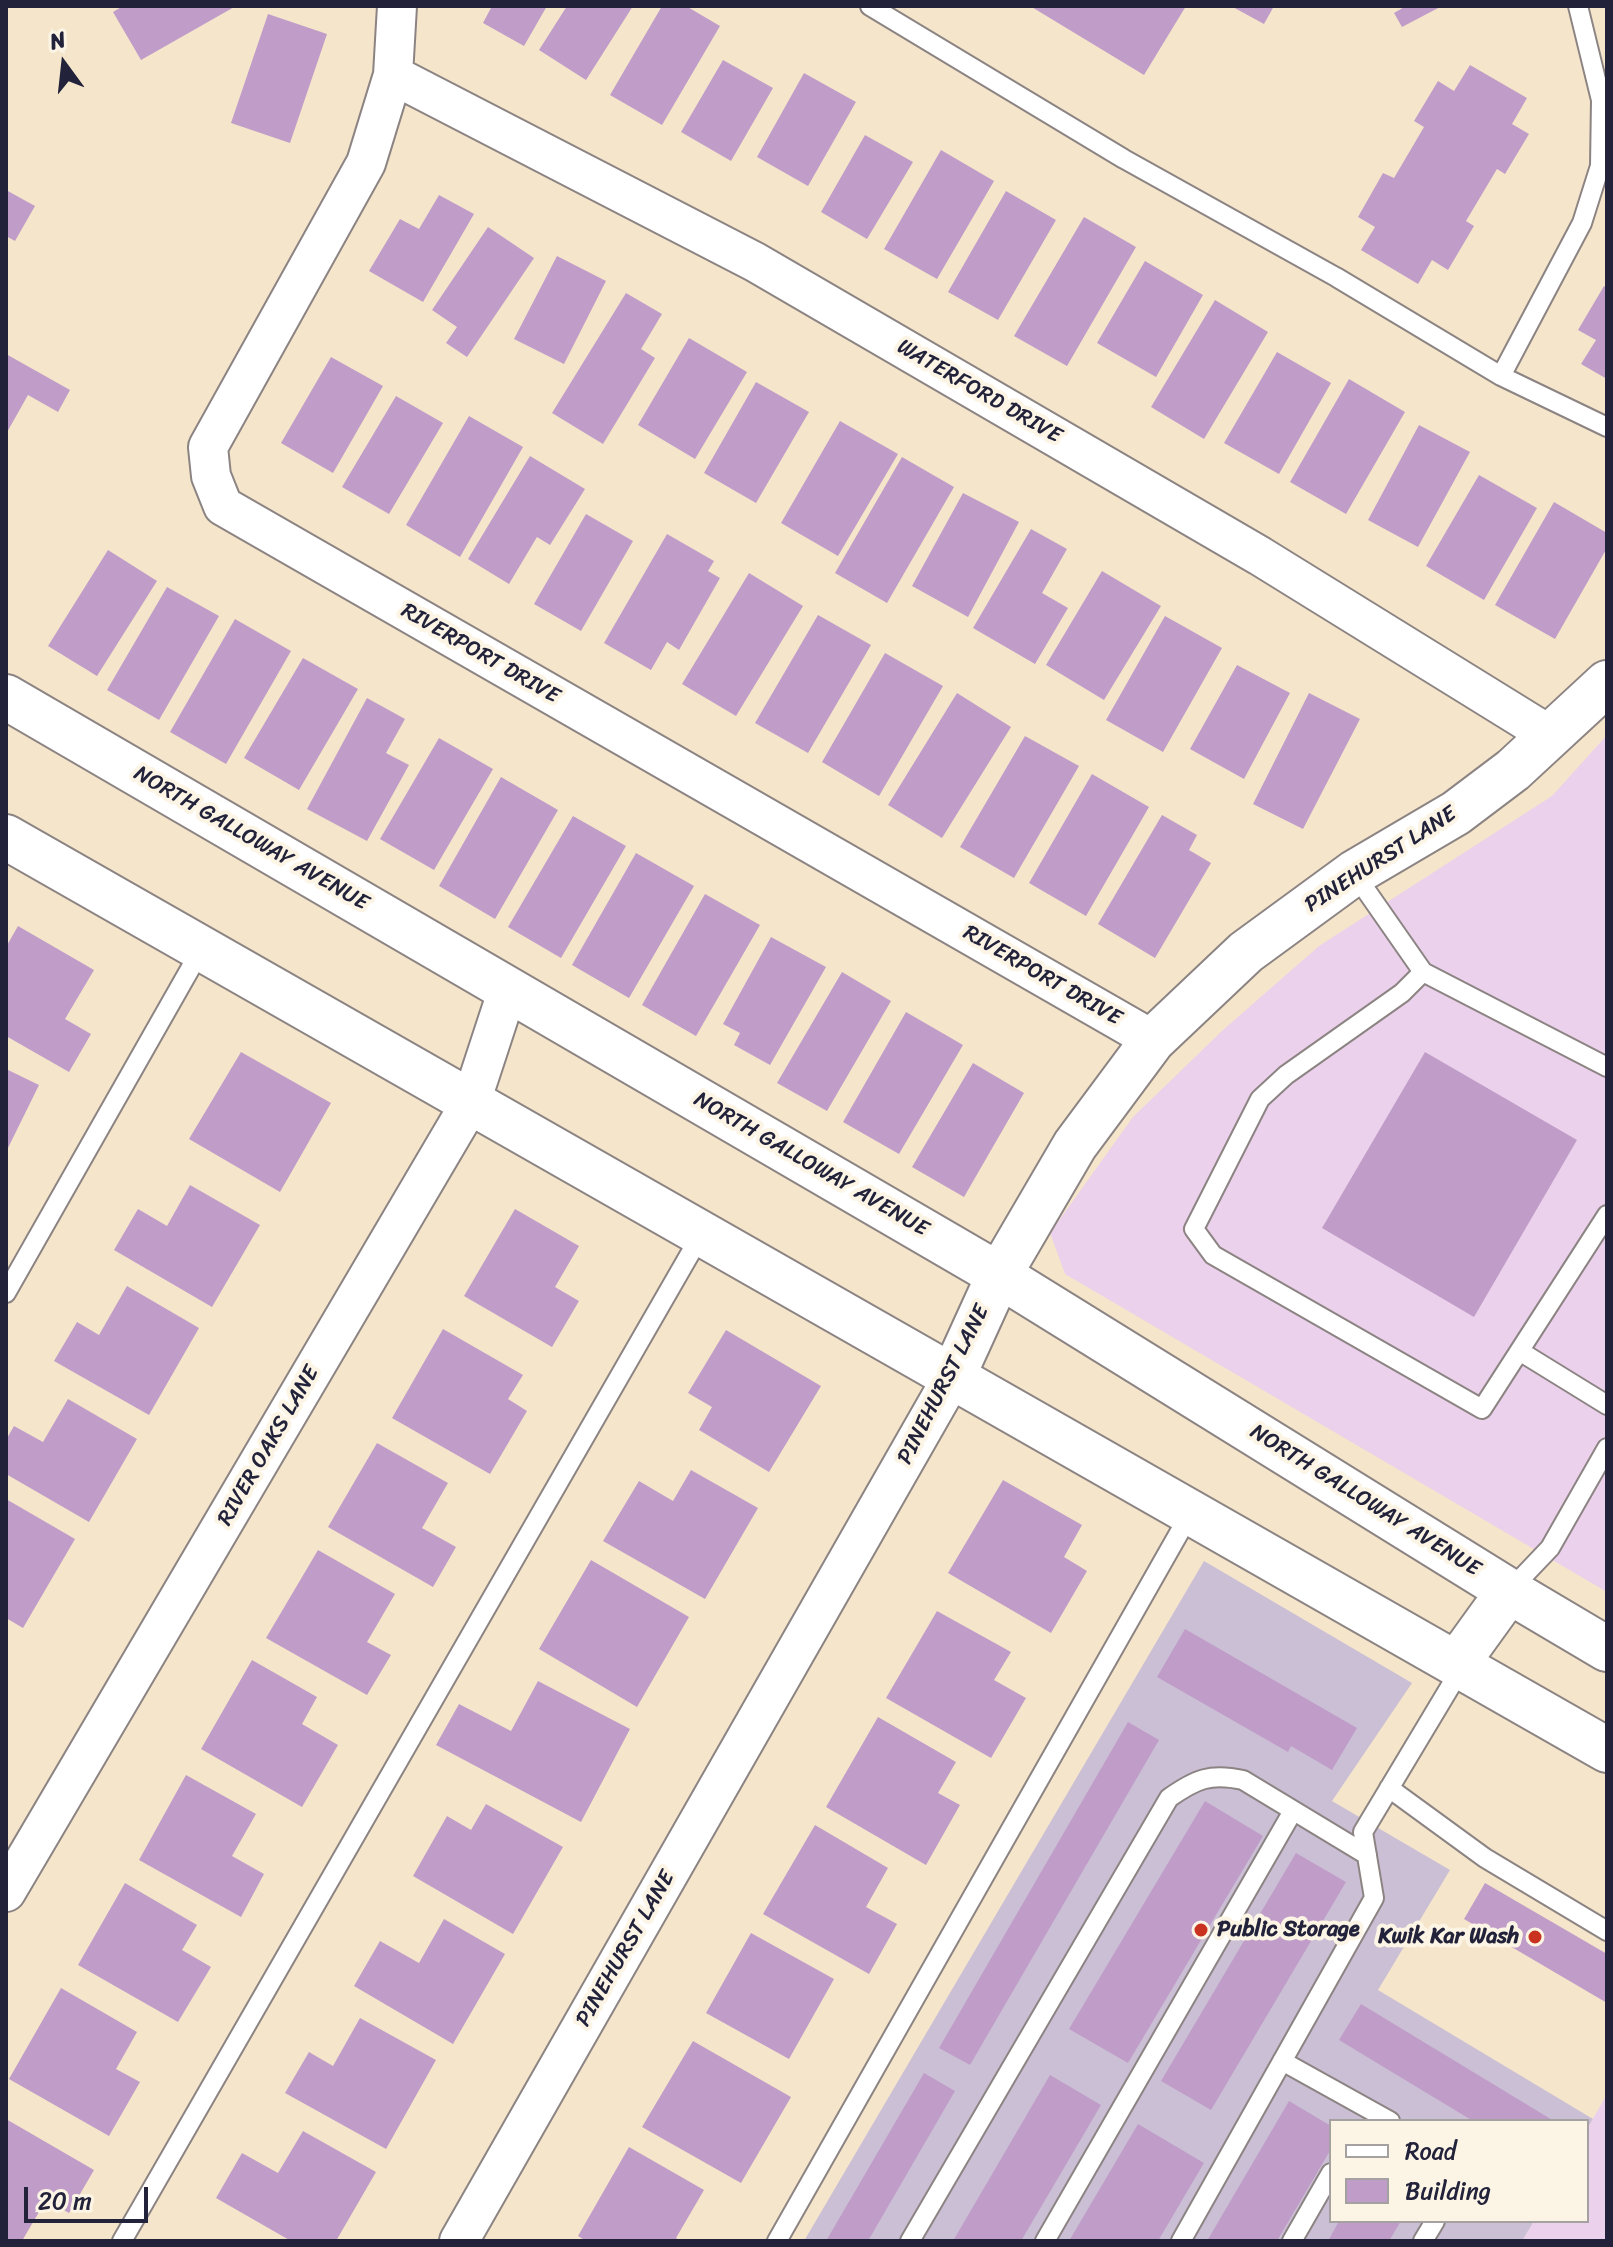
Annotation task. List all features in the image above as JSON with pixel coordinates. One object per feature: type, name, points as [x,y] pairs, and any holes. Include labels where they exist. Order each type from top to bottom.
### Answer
[{"type":"main road","name":"PINEHURST LANE","points":[[953,1376],[999,1275],[1075,1145],[1153,1040],[1246,952],[1354,873],[1456,813],[1513,770],[1607,683]]},
{"type":"main road","name":"NORTH GALLOWAY AVENUE","points":[[8,702],[999,1275],[1607,1649]]},
{"type":"main road","points":[[6,837],[1607,1750]]},
{"type":"main road","points":[[1459,1665],[1509,1591]]},
{"type":"street","name":"RIVERPORT DRIVE","points":[[397,6],[393,75],[366,163],[208,447],[211,476],[223,506],[1153,1040]]},
{"type":"street","name":"WATERFORD DRIVE","points":[[393,75],[755,262],[1260,556],[1551,736]]},
{"type":"street","name":"RIVER OAKS LANE","points":[[6,1892],[471,1102],[508,989]]},
{"type":"street","name":"PINEHURST LANE","points":[[459,2241],[953,1376]]},
{"type":"lane","points":[[870,6],[1124,159],[1336,277],[1501,376],[1607,427]]},
{"type":"lane","points":[[1501,376],[1582,223],[1600,166],[1601,100],[1578,6]]},
{"type":"lane","points":[[1354,873],[1423,972],[1607,1067]]},
{"type":"lane","points":[[6,1293],[202,948]]},
{"type":"lane","points":[[1423,972],[1402,993],[1286,1075],[1260,1099],[1194,1229],[1213,1255],[1482,1409],[1607,1215]]},
{"type":"lane","points":[[122,2241],[702,1233]]},
{"type":"lane","points":[[1521,1352],[1607,1405]]},
{"type":"lane","points":[[1509,1591],[1550,1548],[1607,1448]]},
{"type":"lane","points":[[777,2241],[1191,1512]]},
{"type":"lane","points":[[1181,2241],[1374,1898],[1363,1832],[1459,1665]]},
{"type":"lane","points":[[910,2241],[1169,1798],[1192,1782],[1221,1776],[1243,1780],[1367,1855]]},
{"type":"lane","points":[[1389,1788],[1485,1858],[1607,1931]]},
{"type":"lane","points":[[1045,2241],[1293,1811]]},
{"type":"lane","points":[[1282,2061],[1365,2115]]},
{"type":"lane","points":[[1292,2241],[1329,2176]]},
{"type":"lane","points":[[1423,2241],[1434,2223]]},
{"type":"shaded area","points":[[1607,735],[1607,1592],[1065,1274],[1050,1233],[1133,1117],[1223,1030],[1319,946],[1552,796]]},
{"type":"shaded area","name":"Public Storage","points":[[1204,1561],[1412,1683],[1332,1801],[1450,1870],[1378,1990],[1593,2119],[1589,2126],[1589,2119],[1329,2119],[1329,2223],[1533,2223],[1522,2241],[804,2241]]},
{"type":"shaded area","points":[[1607,2094],[1607,2241],[1522,2241],[1533,2223],[1589,2223],[1589,2126]]},
{"type":"building","points":[[123,6],[236,6],[141,60],[113,12]]},
{"type":"building","points":[[492,6],[547,6],[524,46],[483,23]]},
{"type":"building","points":[[567,6],[633,6],[586,80],[539,50]]},
{"type":"building","points":[[662,6],[686,6],[720,26],[662,125],[610,95]]},
{"type":"building","points":[[1030,6],[1186,6],[1144,75]]},
{"type":"building","points":[[1231,6],[1274,6],[1264,24]]},
{"type":"building","points":[[1406,6],[1442,6],[1402,27],[1394,13]]},
{"type":"building","points":[[268,14],[327,34],[290,143],[231,123]]},
{"type":"building","points":[[723,60],[773,88],[731,161],[681,132]]},
{"type":"building","points":[[1470,65],[1527,98],[1512,124],[1529,134],[1505,174],[1497,169],[1466,221],[1474,226],[1448,270],[1432,260],[1418,284],[1361,250],[1375,227],[1358,217],[1383,173],[1394,178],[1424,127],[1414,121],[1438,81],[1454,91]]},
{"type":"building","points":[[804,73],[856,102],[808,186],[757,157]]},
{"type":"building","points":[[865,135],[913,162],[867,239],[821,212]]},
{"type":"building","points":[[941,150],[994,181],[937,279],[884,249]]},
{"type":"building","points":[[6,190],[35,206],[15,241],[6,236]]},
{"type":"building","points":[[1006,191],[1056,220],[998,320],[948,292]]},
{"type":"building","points":[[439,195],[474,214],[423,302],[369,271],[400,219],[419,229]]},
{"type":"building","points":[[1084,217],[1136,247],[1067,366],[1014,336]]},
{"type":"building","points":[[488,227],[534,258],[467,357],[446,343],[457,327],[432,310]]},
{"type":"building","points":[[557,256],[606,281],[564,364],[514,339]]},
{"type":"building","points":[[1145,261],[1203,295],[1156,377],[1097,343]]},
{"type":"building","points":[[1604,286],[1607,288],[1607,379],[1581,364],[1596,340],[1578,330]]},
{"type":"building","points":[[626,293],[662,314],[641,349],[655,358],[603,444],[552,413]]},
{"type":"building","points":[[1215,300],[1268,332],[1204,439],[1151,407]]},
{"type":"building","points":[[689,338],[747,372],[695,459],[638,425]]},
{"type":"building","points":[[1277,352],[1331,383],[1279,474],[1224,443]]},
{"type":"building","points":[[6,354],[70,390],[58,412],[28,395],[6,434]]},
{"type":"building","points":[[331,357],[383,386],[333,473],[281,443]]},
{"type":"building","points":[[1349,379],[1405,412],[1346,514],[1290,482]]},
{"type":"building","points":[[756,382],[809,412],[756,503],[704,473]]},
{"type":"building","points":[[396,396],[443,423],[389,514],[342,487]]},
{"type":"building","points":[[469,416],[523,447],[460,557],[406,525]]},
{"type":"building","points":[[840,421],[898,454],[838,556],[781,523]]},
{"type":"building","points":[[1419,425],[1470,452],[1418,547],[1368,520]]},
{"type":"building","points":[[530,456],[585,489],[550,545],[537,537],[509,584],[468,559]]},
{"type":"building","points":[[902,457],[954,487],[887,603],[835,573]]},
{"type":"building","points":[[1479,475],[1537,508],[1484,600],[1426,566]]},
{"type":"building","points":[[963,493],[1019,522],[968,617],[912,586]]},
{"type":"building","points":[[1554,502],[1607,533],[1607,548],[1555,639],[1495,605]]},
{"type":"building","points":[[586,514],[633,541],[581,631],[534,604]]},
{"type":"building","points":[[1031,529],[1067,549],[1042,593],[1068,608],[1035,664],[973,628]]},
{"type":"building","points":[[667,534],[714,561],[708,571],[720,578],[679,650],[667,642],[651,670],[604,643]]},
{"type":"building","points":[[108,550],[157,581],[97,676],[48,646]]},
{"type":"building","points":[[1102,571],[1161,606],[1104,700],[1046,665]]},
{"type":"building","points":[[749,573],[803,606],[736,716],[682,684]]},
{"type":"building","points":[[167,587],[219,616],[159,720],[107,690]]},
{"type":"building","points":[[818,615],[871,645],[808,753],[755,723]]},
{"type":"building","points":[[1165,616],[1222,648],[1163,752],[1106,720]]},
{"type":"building","points":[[235,619],[291,651],[226,764],[170,732]]},
{"type":"building","points":[[885,653],[943,686],[879,796],[822,762]]},
{"type":"building","points":[[303,658],[358,689],[299,790],[244,758]]},
{"type":"building","points":[[1237,665],[1290,693],[1244,779],[1190,749]]},
{"type":"building","points":[[957,693],[1011,727],[942,838],[888,805]]},
{"type":"building","points":[[1309,693],[1360,719],[1303,829],[1253,804]]},
{"type":"building","points":[[367,698],[405,719],[386,753],[409,765],[367,841],[307,809]]},
{"type":"building","points":[[1025,736],[1079,766],[1014,878],[960,847]]},
{"type":"building","points":[[439,738],[493,769],[434,870],[380,839]]},
{"type":"building","points":[[1092,774],[1149,807],[1086,916],[1029,883]]},
{"type":"building","points":[[501,777],[558,810],[495,919],[439,886]]},
{"type":"building","points":[[1162,815],[1197,835],[1189,850],[1211,863],[1155,958],[1098,924]]},
{"type":"building","points":[[573,816],[626,846],[561,958],[508,927]]},
{"type":"building","points":[[636,853],[694,886],[629,998],[572,965]]},
{"type":"building","points":[[705,894],[760,925],[696,1036],[642,1005]]},
{"type":"building","points":[[18,926],[94,970],[65,1019],[91,1034],[69,1072],[6,1036],[6,947]]},
{"type":"building","points":[[771,937],[826,967],[770,1065],[734,1045],[740,1033],[723,1024]]},
{"type":"building","points":[[842,972],[891,1001],[827,1111],[777,1083]]},
{"type":"building","points":[[906,1012],[963,1045],[899,1154],[843,1122]]},
{"type":"building","points":[[241,1052],[331,1103],[280,1192],[189,1139]]},
{"type":"building","points":[[1425,1052],[1577,1140],[1474,1317],[1322,1228]]},
{"type":"building","points":[[973,1063],[1024,1093],[964,1197],[912,1167]]},
{"type":"building","points":[[6,1069],[39,1085],[6,1152]]},
{"type":"building","points":[[190,1185],[260,1225],[212,1307],[114,1250],[138,1209],[167,1226]]},
{"type":"building","points":[[515,1209],[579,1246],[555,1287],[579,1301],[552,1347],[464,1296]]},
{"type":"building","points":[[127,1286],[199,1328],[149,1415],[54,1361],[77,1322],[99,1335]]},
{"type":"building","points":[[443,1329],[523,1375],[508,1399],[527,1411],[490,1474],[392,1418]]},
{"type":"building","points":[[726,1330],[821,1386],[769,1472],[699,1430],[712,1407],[688,1393]]},
{"type":"building","points":[[68,1399],[137,1439],[89,1522],[6,1474],[6,1440],[14,1426],[43,1442]]},
{"type":"building","points":[[377,1443],[448,1483],[422,1528],[456,1547],[433,1587],[328,1527]]},
{"type":"building","points":[[691,1470],[758,1508],[705,1599],[603,1541],[639,1481],[673,1501]]},
{"type":"building","points":[[1003,1480],[1082,1525],[1064,1557],[1087,1571],[1051,1633],[948,1573]]},
{"type":"building","points":[[6,1499],[75,1539],[23,1628],[6,1618]]},
{"type":"building","points":[[318,1550],[395,1594],[367,1642],[391,1655],[367,1695],[266,1638]]},
{"type":"building","points":[[591,1560],[689,1617],[637,1707],[539,1649]]},
{"type":"building","points":[[937,1611],[1011,1652],[994,1680],[1026,1698],[991,1758],[886,1698]]},
{"type":"building","points":[[1185,1629],[1357,1728],[1332,1770],[1291,1746],[1288,1752],[1157,1677]]},
{"type":"building","points":[[252,1660],[317,1697],[302,1724],[338,1745],[302,1807],[201,1749]]},
{"type":"building","points":[[538,1681],[630,1729],[581,1822],[436,1745],[459,1704],[511,1731]]},
{"type":"building","points":[[878,1717],[956,1762],[938,1793],[960,1805],[926,1865],[826,1807]]},
{"type":"building","points":[[1128,1722],[1159,1740],[970,2065],[939,2048]]},
{"type":"building","points":[[186,1775],[256,1814],[232,1856],[264,1874],[241,1917],[139,1860]]},
{"type":"building","points":[[1205,1801],[1263,1836],[1128,2063],[1069,2029]]},
{"type":"building","points":[[486,1804],[563,1847],[513,1934],[413,1876],[447,1816],[471,1830]]},
{"type":"building","points":[[815,1825],[888,1868],[866,1907],[897,1924],[869,1974],[763,1914]]},
{"type":"building","points":[[1296,1853],[1346,1882],[1211,2110],[1161,2081]]},
{"type":"building","points":[[125,1883],[197,1925],[182,1950],[211,1967],[178,2022],[78,1965]]},
{"type":"building","name":"Kwik Kar Wash","points":[[1485,1883],[1607,1954],[1607,2003],[1464,1919]]},
{"type":"building","points":[[444,1919],[505,1954],[453,2044],[354,1986],[380,1941],[419,1963]]},
{"type":"building","points":[[751,1933],[834,1979],[789,2059],[706,2013]]},
{"type":"building","points":[[61,1988],[137,2032],[116,2069],[140,2082],[109,2136],[9,2079]]},
{"type":"building","points":[[1361,2004],[1551,2119],[1470,2119],[1339,2040]]},
{"type":"building","points":[[360,2018],[436,2060],[386,2149],[285,2093],[309,2052],[333,2066]]},
{"type":"building","points":[[693,2041],[791,2097],[741,2183],[642,2127]]},
{"type":"building","points":[[924,2073],[955,2091],[868,2241],[826,2241]]},
{"type":"building","points":[[1050,2075],[1101,2105],[1021,2241],[953,2241]]},
{"type":"building","points":[[1289,2101],[1329,2125],[1329,2152],[1277,2241],[1207,2241]]},
{"type":"building","points":[[6,2119],[94,2170],[69,2213],[46,2200],[22,2241],[6,2239]]},
{"type":"building","points":[[1138,2124],[1204,2163],[1158,2241],[1069,2241]]},
{"type":"building","points":[[303,2131],[376,2172],[336,2241],[291,2241],[216,2198],[242,2153],[278,2173]]},
{"type":"building","points":[[629,2147],[704,2190],[676,2238],[681,2241],[586,2241],[578,2236]]},
{"type":"building","points":[[1338,2223],[1400,2223],[1389,2241],[1328,2241]]},
{"type":"place","name":"Public Storage","points":[[1201,1930]]},
{"type":"place","name":"Kwik Kar Wash","points":[[1535,1937]]}]
